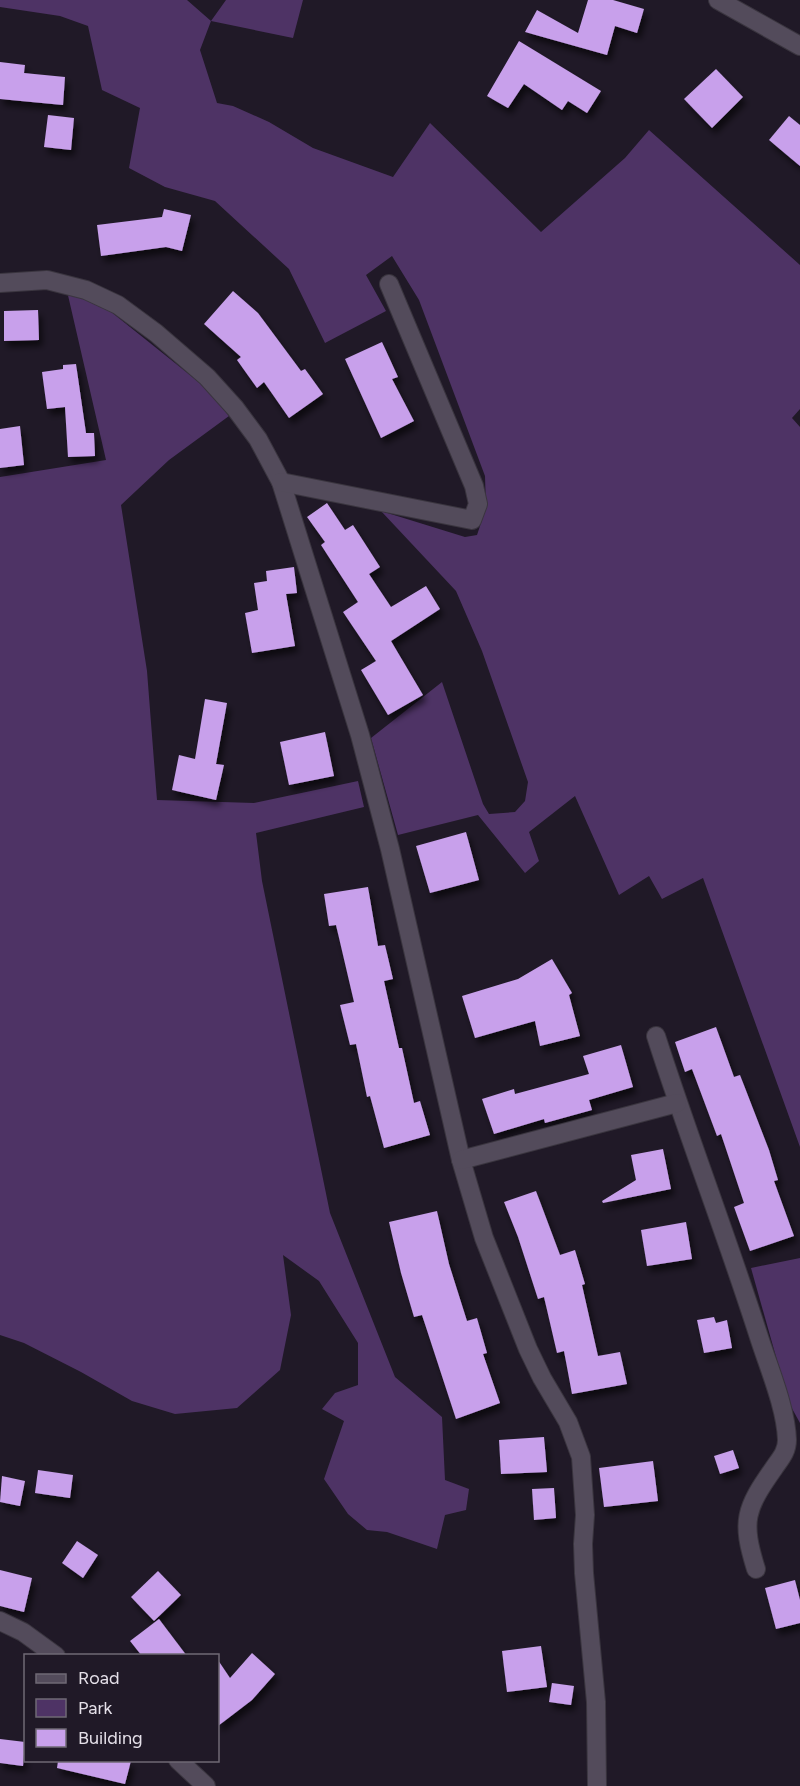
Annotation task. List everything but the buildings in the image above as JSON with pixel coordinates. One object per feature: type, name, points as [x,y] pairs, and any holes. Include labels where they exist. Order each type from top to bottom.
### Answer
[{"type":"street","points":[[718,0],[800,46]]},
{"type":"street","points":[[0,283],[47,280],[86,290],[118,305],[156,333],[207,377],[235,408],[258,439],[281,482],[360,735],[390,849],[461,1160],[484,1238],[524,1338],[542,1378],[568,1422],[581,1457],[585,1515],[584,1573],[596,1702],[597,1786]]},
{"type":"street","points":[[281,482],[472,520],[478,504],[474,486],[389,284]]},
{"type":"street","points":[[656,1036],[677,1102],[731,1250],[780,1406],[787,1440],[785,1452],[754,1496],[748,1514],[749,1546],[756,1569]]},
{"type":"street","points":[[461,1160],[677,1102]]},
{"type":"street","points":[[0,1621],[23,1632],[53,1654]]},
{"type":"street","points":[[179,1762],[206,1786]]},
{"type":"green space","points":[[0,0],[187,0],[211,21],[200,50],[217,103],[233,106],[269,122],[313,148],[393,177],[430,123],[541,232],[625,158],[649,130],[800,265],[800,409],[792,418],[800,427],[800,1147],[703,878],[662,899],[649,876],[619,895],[575,796],[529,832],[539,861],[525,873],[478,815],[398,835],[371,738],[442,682],[483,804],[489,814],[515,812],[525,801],[528,782],[482,651],[456,591],[381,511],[465,537],[477,535],[486,508],[485,476],[419,300],[392,256],[366,275],[386,311],[325,343],[289,269],[215,201],[165,187],[129,168],[140,108],[102,90],[88,26],[60,16],[0,7]]},
{"type":"green space","points":[[226,0],[303,0],[293,38],[211,21]]},
{"type":"green space","points":[[67,291],[110,311],[205,387],[229,416],[169,460],[121,505],[147,671],[157,800],[254,803],[358,781],[364,807],[256,833],[262,881],[330,1213],[395,1377],[442,1417],[445,1480],[469,1489],[466,1510],[445,1515],[437,1549],[387,1532],[367,1530],[348,1514],[324,1479],[344,1421],[322,1409],[335,1393],[358,1385],[358,1343],[319,1281],[283,1255],[291,1315],[280,1370],[237,1408],[175,1414],[132,1401],[24,1343],[0,1335],[0,477],[106,460]]},
{"type":"green space","points":[[800,1258],[800,1423],[789,1403],[751,1268]]}]
